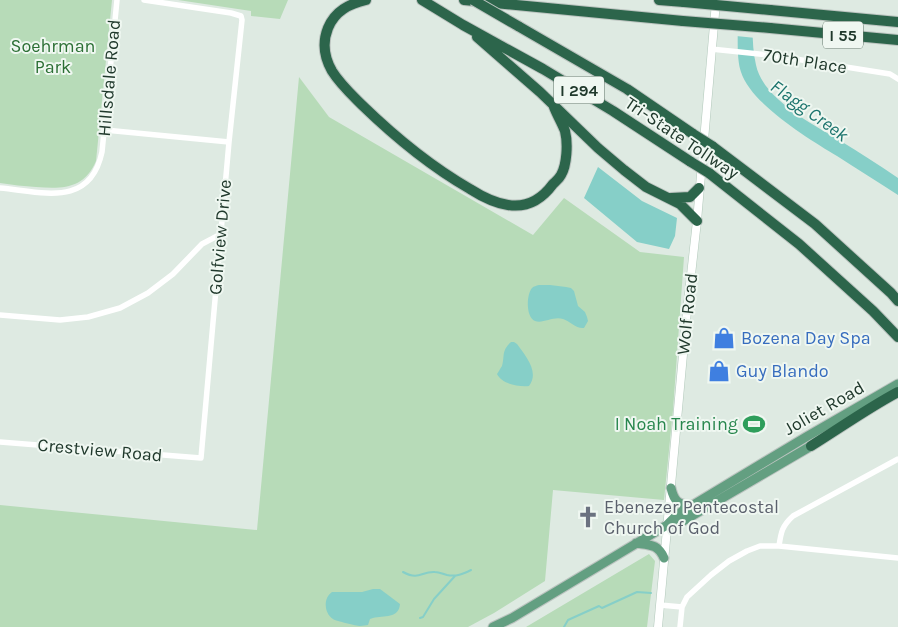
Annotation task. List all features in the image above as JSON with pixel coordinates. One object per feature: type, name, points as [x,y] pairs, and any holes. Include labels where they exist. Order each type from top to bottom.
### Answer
[{"type":"highway","points":[[366,0],[356,2],[341,10],[329,24],[325,34],[324,50],[333,72],[359,102],[408,146],[444,173],[485,198],[507,205],[525,204],[536,200],[547,192],[561,174],[566,155],[565,132],[554,107]]},
{"type":"highway","name":"Tri-State Tollway","points":[[422,0],[590,97],[709,173],[799,244],[873,311],[898,337]]},
{"type":"highway","name":"I 55","points":[[464,0],[898,40]]},
{"type":"highway","name":"Tri-State Tollway","points":[[473,0],[627,89],[712,146],[815,224],[891,292],[898,301]]},
{"type":"highway","name":"I 55","points":[[663,0],[898,22]]},
{"type":"highway","points":[[459,22],[540,92],[624,170],[646,187],[680,204],[696,220]]},
{"type":"highway","points":[[788,30],[898,46]]},
{"type":"highway","points":[[668,198],[690,197],[699,188]]},
{"type":"highway","name":"Joliet Road","points":[[810,446],[849,422],[850,424],[898,393]]},
{"type":"main road","name":"Joliet Road","points":[[493,627],[512,618],[667,525],[692,504],[898,384]]},
{"type":"main road","name":"Joliet Road","points":[[667,525],[683,521],[810,446]]},
{"type":"main road","points":[[670,488],[678,502],[692,504]]},
{"type":"main road","points":[[636,544],[654,546],[659,549],[664,558]]},
{"type":"street","name":"Hillsdale Road","points":[[0,188],[57,193],[68,192],[80,188],[96,171],[100,162],[105,130],[117,0]]},
{"type":"street","name":"Golfview Drive","points":[[144,0],[231,13],[241,16],[242,24],[229,142],[201,458]]},
{"type":"street","name":"Wolf Road","points":[[658,627],[716,0]]},
{"type":"street","name":"70th Place","points":[[711,48],[770,55],[890,74],[898,79]]},
{"type":"street","points":[[105,130],[229,142]]},
{"type":"street","points":[[0,315],[60,320],[88,317],[120,308],[148,293],[173,274],[202,244],[221,234]]},
{"type":"street","name":"Crestview Road","points":[[0,442],[201,458]]},
{"type":"street","points":[[779,546],[781,532],[785,524],[793,516],[898,459]]},
{"type":"street","points":[[680,627],[682,607],[687,597],[729,561],[760,546],[779,546],[898,558]]},
{"type":"street","points":[[660,605],[682,607]]},
{"type":"green space","name":"Soehrman Park","points":[[0,0],[112,0],[96,161],[85,177],[72,185],[46,188],[0,183]]},
{"type":"green space","points":[[178,0],[288,0],[280,19],[251,16],[251,11]]},
{"type":"green space","points":[[299,77],[329,117],[533,235],[564,198],[640,252],[684,257],[673,410],[664,500],[553,490],[545,581],[468,627],[0,627],[0,505],[257,530]]},
{"type":"green space","points":[[649,554],[655,561],[647,627],[526,627]]},
{"type":"water","points":[[739,0],[753,0],[754,57],[760,77],[768,89],[803,118],[898,178],[898,195],[782,120],[756,96],[747,84],[739,65]]},
{"type":"water","points":[[598,167],[642,201],[677,218],[675,236],[669,249],[637,242],[584,198]]},
{"type":"water","points":[[534,286],[571,288],[574,291],[578,306],[585,312],[587,317],[588,321],[584,328],[559,318],[541,322],[532,319],[528,306],[530,291]]},
{"type":"water","points":[[511,342],[517,344],[530,364],[533,375],[529,386],[511,384],[497,374],[502,366],[505,351]]},
{"type":"water","points":[[380,589],[400,604],[397,612],[390,616],[370,619],[368,625],[360,626],[333,619],[326,609],[327,598],[332,592],[362,592]]},
{"type":"pier","points":[[737,0],[756,0],[756,38],[736,36]]},
{"type":"waterway","points":[[403,572],[413,576],[430,572],[453,576],[471,570]]},
{"type":"waterway","points":[[420,618],[423,617],[434,599],[455,576]]},
{"type":"waterway","points":[[564,627],[568,620],[599,606],[602,608],[637,592],[651,593]]},
{"type":"place","name":"Bozena Day Spa","points":[[724,338]]},
{"type":"place","name":"Guy Blando","points":[[719,371]]},
{"type":"place","name":"I Noah Training","points":[[754,424]]},
{"type":"place","name":"Ebenezer Pentecostal Church of God","points":[[588,517]]},
{"type":"water label","name":"Flagg Creek","points":[[810,110]]}]
